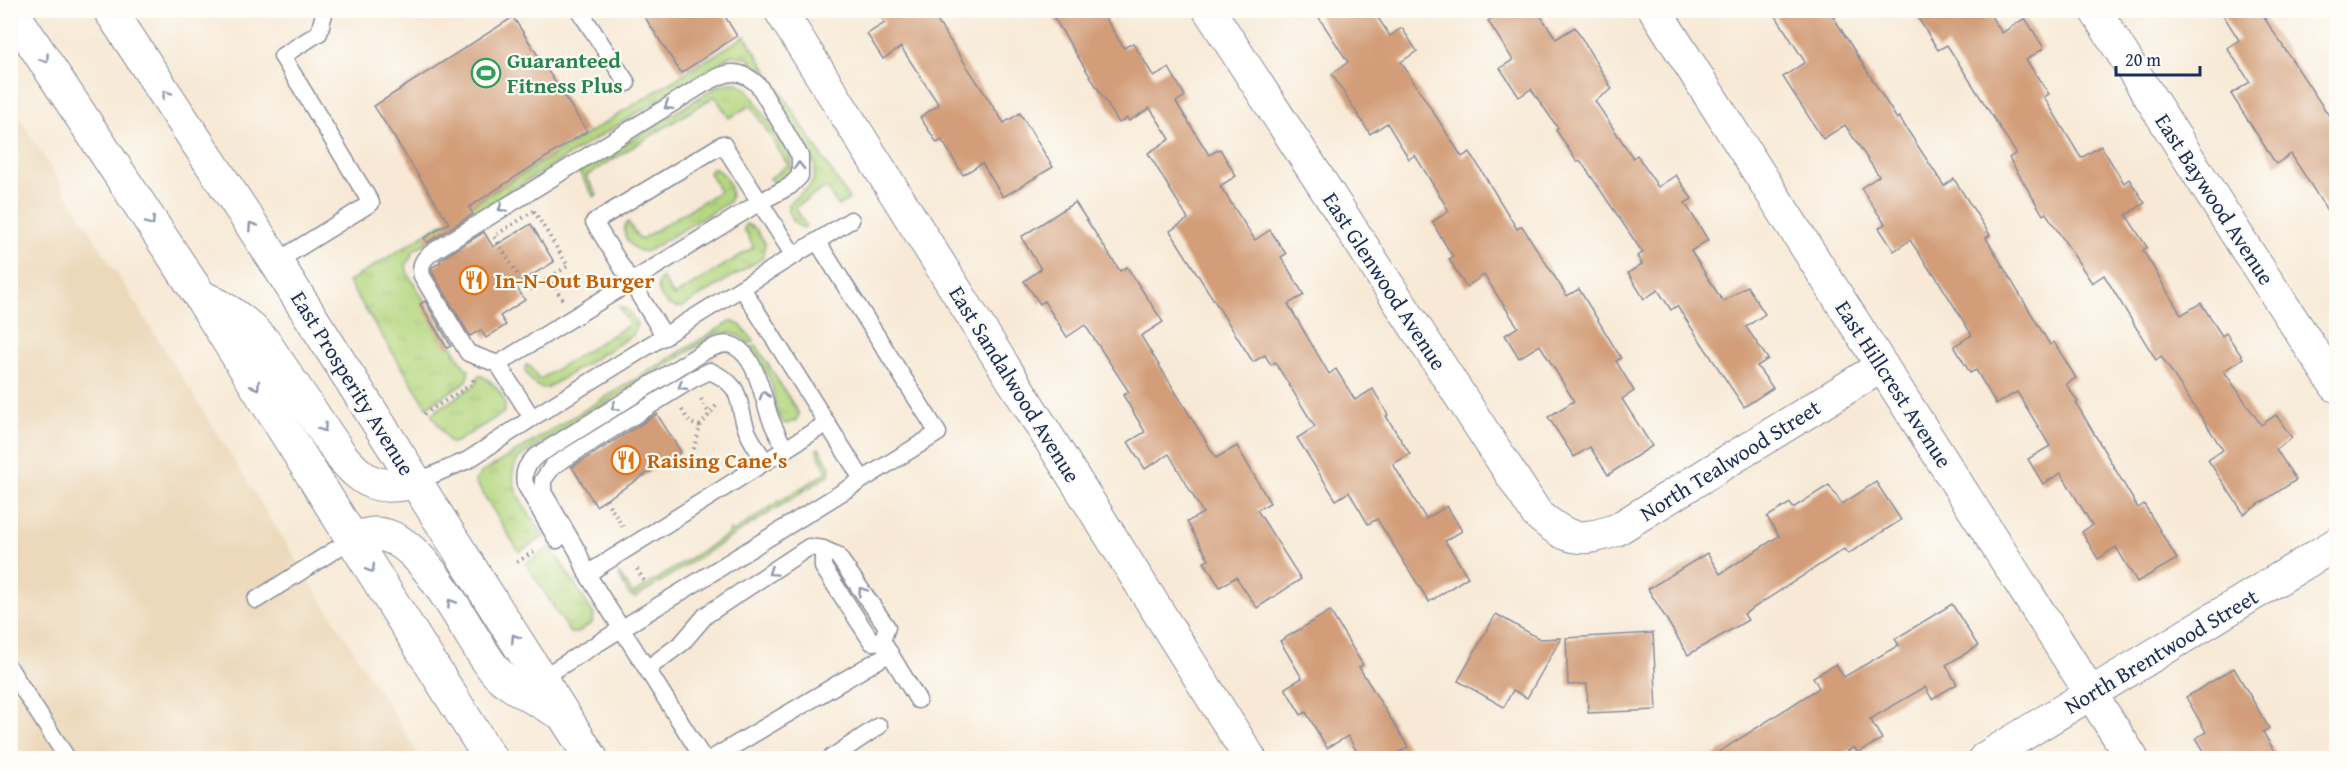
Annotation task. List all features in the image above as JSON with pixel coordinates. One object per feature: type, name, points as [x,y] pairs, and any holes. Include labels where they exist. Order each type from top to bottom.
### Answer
[{"type":"main road","name":"East Prosperity Avenue","points":[[110,10],[276,262],[591,759]]},
{"type":"main road","points":[[15,15],[200,296],[490,759]]},
{"type":"main road","points":[[200,296],[228,309],[250,326],[276,359],[353,470],[363,478],[389,487],[416,482]]},
{"type":"main road","points":[[352,539],[375,534],[392,539],[412,551],[429,569],[498,674],[564,716]]},
{"type":"street","name":"East Sandalwood Avenue","points":[[780,10],[1250,759]]},
{"type":"street","name":"East Glenwood Avenue","points":[[1209,10],[1537,514],[1553,528],[1573,538]]},
{"type":"street","name":"East Hillcrest Avenue","points":[[1655,10],[2132,759]]},
{"type":"street","name":"East Baywood Avenue","points":[[2095,10],[2244,246],[2337,386]]},
{"type":"street","name":"North Tealwood Street","points":[[1573,538],[1596,537],[1616,530],[1882,366]]},
{"type":"street","name":"North Brentwood Street","points":[[1985,759],[2337,544]]},
{"type":"lane","points":[[276,262],[371,203],[282,56],[319,33],[325,10]]},
{"type":"lane","points":[[579,10],[627,83]]},
{"type":"lane","points":[[498,364],[760,202],[790,186],[800,176],[800,156],[759,86],[746,75],[727,73],[704,84],[427,256],[420,268],[422,276],[468,353],[498,364],[532,418]]},
{"type":"lane","points":[[665,337],[594,222],[723,144],[794,256]]},
{"type":"lane","points":[[416,482],[468,460],[851,220]]},
{"type":"lane","points":[[540,679],[938,433],[817,241]]},
{"type":"lane","points":[[742,288],[862,479]]},
{"type":"lane","points":[[587,574],[569,559],[525,484],[523,475],[526,466],[555,445],[703,352],[726,344],[734,346],[752,367],[759,381],[770,418],[785,449]]},
{"type":"lane","points":[[703,759],[587,574],[578,552],[543,492],[543,480],[553,466],[693,379],[710,371],[727,379],[736,391],[747,430],[765,462]]},
{"type":"lane","points":[[587,574],[827,423]]},
{"type":"lane","points":[[256,600],[352,539]]},
{"type":"lane","points":[[647,669],[682,643],[706,615],[809,547],[823,549],[823,567],[873,642],[886,647],[918,700]]},
{"type":"lane","points":[[713,759],[886,647]]},
{"type":"lane","points":[[10,669],[67,759]]},
{"type":"lane","points":[[831,759],[879,726]]},
{"type":"path","points":[[534,211],[568,266],[548,278],[528,291],[494,236],[534,211]]},
{"type":"path","points":[[548,278],[563,301]]},
{"type":"path","points":[[424,414],[472,384],[474,376]]},
{"type":"path","points":[[704,395],[701,399],[710,415]]},
{"type":"path","points":[[693,452],[700,426],[716,406]]},
{"type":"path","points":[[681,408],[690,423],[700,426]]},
{"type":"path","points":[[609,505],[625,530]]},
{"type":"path","points":[[517,562],[540,548]]},
{"type":"path","points":[[633,563],[646,584]]},
{"type":"shaded area","points":[[11,105],[421,758],[11,758]]},
{"type":"green space","points":[[745,36],[849,199],[838,206],[826,187],[795,207],[806,226],[800,227],[794,222],[789,212],[789,205],[810,186],[815,165],[749,58],[732,55],[414,250],[406,266],[408,274],[466,369],[469,369],[467,381],[427,407],[348,282]]},
{"type":"green space","points":[[738,83],[748,90],[790,155],[791,169],[789,176],[783,182],[778,184],[769,179],[788,165],[751,105],[729,118],[715,96],[586,176],[597,195],[594,197],[579,172],[720,85]]},
{"type":"green space","points":[[712,168],[728,181],[731,192],[729,202],[648,251],[637,250],[628,242],[624,231],[628,222],[640,240],[720,191],[709,173]]},
{"type":"green space","points":[[746,224],[756,229],[765,244],[763,258],[682,307],[671,306],[662,298],[658,287],[662,277],[674,296],[754,247],[744,229]]},
{"type":"green space","points":[[619,306],[628,310],[637,324],[633,335],[547,388],[534,384],[525,371],[526,365],[530,366],[539,380],[629,325]]},
{"type":"green space","points":[[731,321],[740,325],[754,341],[748,344],[734,334],[718,333],[520,457],[514,466],[515,487],[525,508],[544,537],[519,552],[475,481],[481,473]]},
{"type":"green space","points":[[756,345],[799,414],[796,421],[785,424],[778,414],[771,384],[751,348]]},
{"type":"green space","points":[[479,375],[489,380],[501,394],[505,410],[456,442],[450,443],[431,414],[475,385]]},
{"type":"green space","points":[[819,448],[830,467],[829,475],[635,598],[629,595],[618,574],[633,594],[729,534],[730,530],[733,532],[778,500],[782,500],[827,472],[817,452]]},
{"type":"green space","points":[[551,547],[594,615],[592,623],[577,633],[570,633],[526,563]]},
{"type":"building","points":[[640,10],[721,10],[737,36],[681,73]]},
{"type":"building","points":[[877,10],[930,10],[1004,123],[1020,113],[1053,167],[1003,197],[982,163],[963,175],[942,140],[937,143],[920,117],[939,105],[901,47],[883,59],[867,34],[885,23]]},
{"type":"building","points":[[1049,10],[1100,10],[1124,48],[1133,43],[1154,77],[1169,68],[1185,96],[1176,102],[1209,155],[1220,149],[1236,176],[1220,186],[1255,240],[1270,230],[1286,254],[1281,257],[1304,295],[1288,304],[1329,374],[1336,369],[1355,400],[1373,389],[1388,415],[1386,416],[1410,454],[1393,464],[1426,519],[1447,506],[1462,531],[1445,541],[1468,577],[1429,602],[1377,519],[1368,524],[1349,492],[1336,500],[1297,438],[1315,427],[1275,362],[1271,365],[1265,355],[1253,362],[1170,231],[1188,219],[1148,153],[1170,139],[1150,108],[1129,121],[1127,118],[1119,123]]},
{"type":"building","points":[[1314,10],[1373,10],[1390,36],[1402,28],[1417,51],[1401,62],[1462,157],[1470,152],[1517,229],[1522,226],[1567,296],[1579,289],[1621,358],[1616,361],[1634,391],[1622,399],[1652,446],[1608,475],[1590,447],[1574,457],[1548,417],[1574,401],[1540,345],[1519,358],[1505,335],[1518,327],[1484,275],[1466,287],[1449,259],[1453,257],[1432,222],[1449,211],[1415,155],[1409,159],[1387,123],[1370,134],[1332,74],[1348,62]]},
{"type":"building","points":[[1504,10],[1537,10],[1556,39],[1575,27],[1612,89],[1595,101],[1633,158],[1637,155],[1658,187],[1676,175],[1692,199],[1685,203],[1708,240],[1691,251],[1723,302],[1747,286],[1765,314],[1746,327],[1768,359],[1757,366],[1773,388],[1744,407],[1677,306],[1671,310],[1658,290],[1644,299],[1628,273],[1642,264],[1637,256],[1643,253],[1580,160],[1577,162],[1556,130],[1558,128],[1531,89],[1519,97],[1500,68],[1513,60],[1488,21]]},
{"type":"building","points":[[1772,10],[1829,10],[1897,119],[1899,117],[1944,186],[1954,179],[1990,235],[1986,238],[2050,345],[2054,342],[2076,378],[2066,384],[2078,402],[2076,403],[2138,508],[2144,504],[2177,559],[2137,582],[2116,547],[2098,559],[2082,532],[2092,525],[2061,473],[2043,484],[2028,459],[2050,446],[2017,392],[1996,404],[1976,370],[1970,373],[1954,346],[1972,335],[1933,272],[1910,240],[1894,251],[1879,228],[1885,224],[1861,188],[1879,176],[1845,125],[1823,139],[1783,77],[1805,62]]},
{"type":"building","points":[[1913,10],[1987,10],[2002,33],[2025,18],[2044,48],[2026,60],[2049,94],[2044,97],[2081,158],[2101,146],[2124,183],[2129,179],[2145,203],[2126,215],[2147,247],[2143,250],[2181,315],[2201,303],[2222,336],[2226,333],[2243,358],[2224,371],[2261,425],[2276,415],[2292,438],[2276,449],[2296,480],[2244,514],[2208,460],[2223,450],[2161,356],[2156,360],[2104,275],[2092,283],[2046,213],[2043,215],[2009,158],[2016,153],[1947,45],[1938,50]]},
{"type":"building","points":[[2220,10],[2259,10],[2337,128],[2337,226],[2291,154],[2276,164],[2231,94],[2250,82],[2227,48],[2239,40]]},
{"type":"building","points":[[513,17],[587,131],[469,207],[473,214],[427,243],[424,238],[449,223],[374,106]]},
{"type":"building","points":[[1075,202],[1120,271],[1127,267],[1163,322],[1141,336],[1216,458],[1237,446],[1270,503],[1257,510],[1301,579],[1257,608],[1236,577],[1220,587],[1204,562],[1209,560],[1187,522],[1203,513],[1169,454],[1145,469],[1128,442],[1145,432],[1123,395],[1129,392],[1085,325],[1067,337],[1044,301],[1040,304],[1024,281],[1041,269],[1021,237]]},
{"type":"building","name":"In-N-Out Burger","points":[[531,224],[554,262],[515,285],[525,300],[500,316],[506,325],[486,338],[481,330],[470,336],[432,272],[432,267],[484,232],[493,247]]},
{"type":"building","points":[[425,301],[451,346],[447,348],[420,304]]},
{"type":"building","name":"Raising Cane's","points":[[657,414],[681,452],[596,506],[572,467]]},
{"type":"building","points":[[1876,482],[1901,520],[1848,554],[1844,549],[1744,614],[1748,620],[1688,655],[1648,589],[1707,553],[1720,574],[1779,536],[1767,517],[1790,503],[1793,508],[1829,485],[1842,504]]},
{"type":"building","points":[[1952,604],[1978,646],[1946,665],[1957,684],[1932,699],[1925,687],[1870,719],[1882,739],[1858,753],[1854,747],[1835,759],[1708,759],[1819,688],[1813,677],[1836,664],[1844,677],[1899,645],[1895,639]]},
{"type":"building","points":[[1330,611],[1363,665],[1359,667],[1408,747],[1388,759],[1361,759],[1348,736],[1327,748],[1306,712],[1301,715],[1285,688],[1302,678],[1280,641]]},
{"type":"building","points":[[1496,614],[1540,639],[1561,638],[1527,698],[1513,690],[1504,707],[1458,681]]},
{"type":"building","points":[[1653,633],[1657,710],[1588,713],[1587,684],[1568,685],[1566,638]]},
{"type":"building","points":[[2234,668],[2269,728],[2263,732],[2279,759],[2209,759],[2196,738],[2206,732],[2186,697]]},
{"type":"place","name":"Guaranteed Fitness Plus","points":[[486,73]]},
{"type":"place","name":"In-N-Out Burger","points":[[474,280]]},
{"type":"place","name":"Raising Cane's","points":[[626,460]]}]
